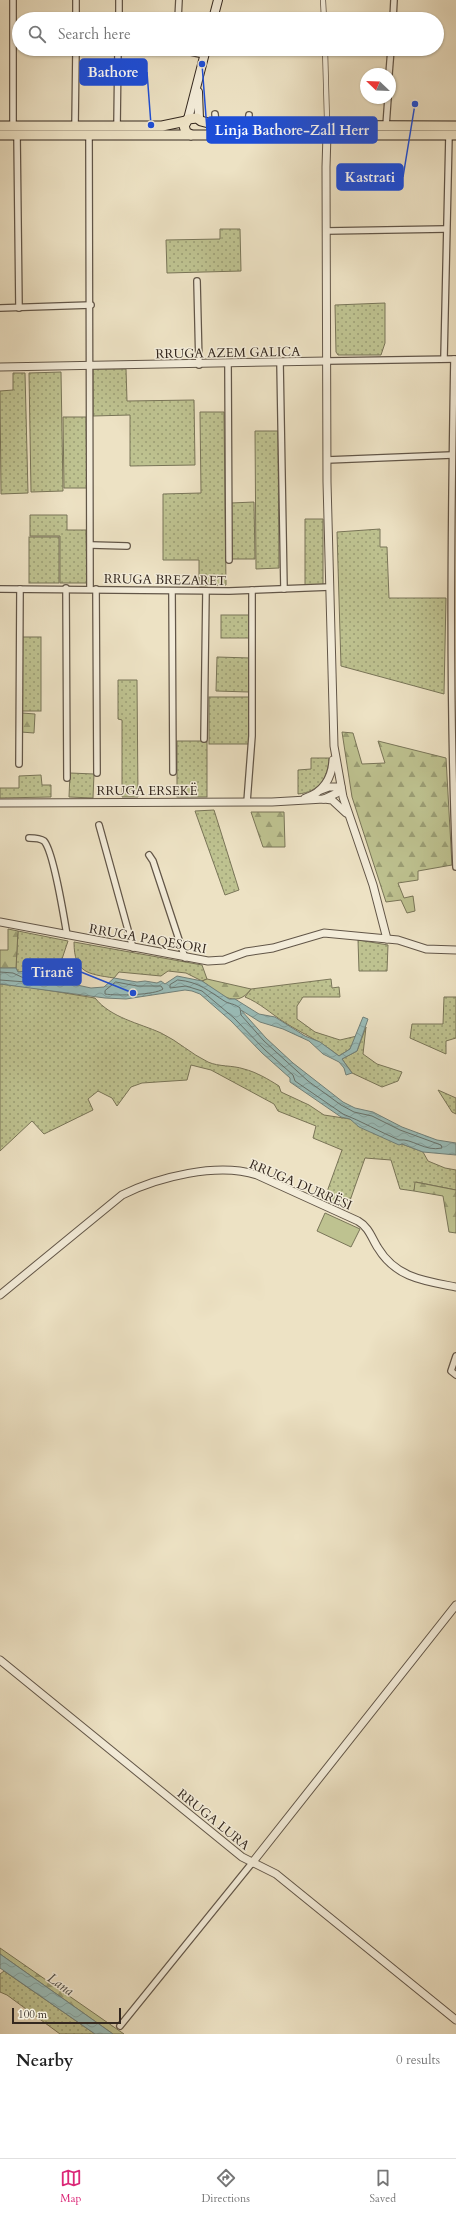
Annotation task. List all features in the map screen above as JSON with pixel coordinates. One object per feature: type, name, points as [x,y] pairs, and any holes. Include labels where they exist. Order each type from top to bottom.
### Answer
[{"type":"main road","points":[[215,12],[218,0]]},
{"type":"main road","points":[[195,135],[185,129],[204,56]]},
{"type":"main road","points":[[195,135],[202,130],[200,120],[202,92],[198,82]]},
{"type":"main road","points":[[0,126],[162,126],[194,117],[216,125],[456,126]]},
{"type":"main road","points":[[0,135],[163,133],[195,135],[452,135]]},
{"type":"street","points":[[13,0],[13,12]]},
{"type":"street","points":[[76,0],[76,12]]},
{"type":"street","points":[[119,0],[119,12]]},
{"type":"street","points":[[178,12],[179,0]]},
{"type":"street","points":[[323,0],[324,12]]},
{"type":"street","points":[[393,12],[394,0]]},
{"type":"street","points":[[13,56],[13,126]]},
{"type":"street","points":[[75,126],[76,56]]},
{"type":"street","points":[[117,126],[118,56]]},
{"type":"street","points":[[325,56],[327,120]]},
{"type":"street","points":[[389,68],[390,56]]},
{"type":"street","points":[[386,126],[388,104]]},
{"type":"street","points":[[216,114],[216,125]]},
{"type":"street","points":[[248,125],[249,115]]},
{"type":"street","points":[[321,790],[326,784],[333,768],[334,746],[327,460],[327,134]]},
{"type":"street","points":[[17,135],[18,308]]},
{"type":"street","points":[[89,135],[91,306],[90,545],[93,589],[97,773]]},
{"type":"street","points":[[444,358],[446,228],[452,135]]},
{"type":"street","points":[[326,231],[446,228]]},
{"type":"street","points":[[197,281],[199,365]]},
{"type":"street","points":[[0,308],[91,306]]},
{"type":"street","name":"RRUGA AZEM GALICA","points":[[0,367],[199,365],[444,358],[455,359]]},
{"type":"street","points":[[455,359],[452,456],[454,536],[453,788],[456,867]]},
{"type":"street","points":[[280,362],[284,589]]},
{"type":"street","points":[[228,364],[229,560]]},
{"type":"street","points":[[327,460],[452,456]]},
{"type":"street","points":[[90,545],[127,546]]},
{"type":"street","points":[[66,588],[67,778]]},
{"type":"street","name":"RRUGA BREZARET","points":[[0,589],[66,588],[206,591],[330,588]]},
{"type":"street","points":[[19,764],[20,589]]},
{"type":"street","points":[[247,802],[252,752],[252,590]]},
{"type":"street","points":[[172,591],[173,772]]},
{"type":"street","points":[[204,739],[206,591]]},
{"type":"street","points":[[334,746],[341,787],[373,885],[387,939]]},
{"type":"street","points":[[294,801],[329,787],[341,787]]},
{"type":"street","points":[[324,799],[337,793],[341,787]]},
{"type":"street","points":[[324,799],[332,800],[341,806],[350,817]]},
{"type":"street","name":"RRUGA ERSEKË","points":[[0,803],[247,802],[324,799]]},
{"type":"street","points":[[99,825],[132,948]]},
{"type":"street","points":[[29,838],[39,839],[46,844],[59,890],[67,935]]},
{"type":"street","points":[[149,855],[153,861],[185,958]]},
{"type":"street","name":"RRUGA PAQESORI","points":[[0,922],[185,958],[217,961],[324,933],[404,941],[426,949],[456,950]]},
{"type":"street","name":"RRUGA DURRËSI","points":[[0,1295],[122,1195],[144,1185],[202,1172],[232,1170],[257,1175],[363,1224],[389,1263],[406,1275],[456,1287]]},
{"type":"street","points":[[456,1356],[451,1371],[456,1375]]},
{"type":"street","points":[[120,2026],[252,1863],[456,1605]]},
{"type":"street","name":"RRUGA LURA","points":[[0,1660],[242,1858],[276,1874],[456,2020]]},
{"type":"green space","points":[[220,229],[240,229],[241,271],[167,273],[166,240],[220,239]]},
{"type":"green space","points":[[385,303],[385,343],[381,355],[338,355],[336,352],[335,305]]},
{"type":"green space","points":[[93,369],[126,369],[127,401],[194,400],[195,465],[130,466],[130,415],[93,416]]},
{"type":"green space","points":[[61,372],[63,491],[31,492],[29,373]]},
{"type":"green space","points":[[13,373],[25,373],[28,493],[1,494],[0,391],[13,390]]},
{"type":"green space","points":[[200,412],[224,412],[226,585],[199,586],[199,560],[163,560],[163,494],[201,493]]},
{"type":"green space","points":[[63,417],[86,417],[87,488],[64,488]]},
{"type":"green space","points":[[255,431],[278,431],[279,568],[256,569]]},
{"type":"green space","points":[[254,502],[255,559],[231,559],[231,503]]},
{"type":"green space","points":[[30,515],[67,515],[67,530],[86,530],[87,583],[60,583],[60,536],[30,536]]},
{"type":"green space","points":[[305,519],[323,519],[323,585],[305,586]]},
{"type":"green space","points":[[380,529],[380,547],[387,547],[389,598],[446,598],[444,694],[341,666],[337,532]]},
{"type":"green space","points":[[29,537],[59,537],[59,583],[29,583]]},
{"type":"green space","points":[[221,615],[249,615],[249,638],[221,638]]},
{"type":"green space","points":[[22,637],[41,637],[41,711],[22,711]]},
{"type":"green space","points":[[217,657],[250,658],[249,692],[216,691]]},
{"type":"green space","points":[[118,680],[137,680],[138,797],[122,797],[122,720],[118,719]]},
{"type":"green space","points":[[209,697],[250,697],[250,744],[209,744]]},
{"type":"green space","points":[[22,713],[35,714],[34,733],[21,732]]},
{"type":"green space","points":[[342,732],[353,733],[362,764],[385,763],[378,741],[446,758],[452,865],[418,871],[418,880],[398,883],[404,898],[413,896],[415,911],[407,913],[401,900],[386,902],[352,797]]},
{"type":"green space","points":[[177,741],[207,741],[207,797],[177,797]]},
{"type":"green space","points":[[311,758],[329,758],[327,772],[317,787],[305,793],[298,794],[298,770],[311,769]]},
{"type":"green space","points":[[70,773],[94,774],[93,798],[69,797]]},
{"type":"green space","points":[[41,775],[42,785],[51,785],[51,797],[0,798],[0,788],[19,788],[19,776]]},
{"type":"green space","points":[[214,810],[239,890],[225,895],[195,811]]},
{"type":"green space","points":[[251,812],[284,812],[285,847],[263,847]]},
{"type":"green space","points":[[8,929],[18,931],[16,968],[0,968],[0,950],[8,950]]},
{"type":"green space","points":[[18,931],[68,941],[62,959],[52,970],[38,968],[37,970],[18,972],[16,968]]},
{"type":"green space","points":[[358,940],[388,945],[387,971],[359,971]]},
{"type":"green space","points":[[74,942],[202,965],[207,979],[202,981],[186,973],[168,971],[161,976],[119,972],[114,978],[97,975],[84,970],[80,966],[75,952]]},
{"type":"green space","points":[[207,979],[251,989],[239,999],[233,999],[220,994],[202,981]]},
{"type":"green space","points":[[331,979],[332,988],[339,987],[340,997],[303,997],[297,1006],[297,1019],[315,1032],[340,1040],[357,1036],[350,1049],[339,1056],[319,1042],[245,997],[251,989]]},
{"type":"green space","points":[[0,984],[95,998],[102,1005],[117,1015],[161,1033],[208,1062],[253,1072],[279,1086],[281,1092],[309,1105],[324,1115],[350,1119],[399,1144],[423,1152],[428,1161],[445,1168],[456,1170],[456,1190],[416,1182],[414,1191],[400,1189],[391,1160],[365,1158],[347,1209],[324,1200],[342,1150],[313,1138],[316,1126],[278,1111],[274,1104],[211,1070],[191,1065],[187,1080],[142,1083],[131,1087],[117,1106],[112,1098],[98,1091],[88,1099],[93,1110],[44,1134],[32,1121],[0,1151]]},
{"type":"green space","points":[[444,997],[456,997],[456,1038],[446,1041],[446,1054],[410,1038],[412,1024],[443,1024]]},
{"type":"green space","points":[[366,1027],[363,1054],[377,1064],[402,1072],[398,1081],[382,1087],[352,1073],[342,1059],[357,1051]]},
{"type":"green space","points":[[438,1090],[456,1098],[456,1114],[452,1112]]},
{"type":"green space","points":[[415,1182],[456,1190],[456,1233],[449,1232],[443,1196],[414,1191]]},
{"type":"green space","points":[[325,1213],[360,1229],[351,1247],[317,1231]]},
{"type":"green space","points":[[0,1948],[124,2034],[113,2034],[0,1954]]},
{"type":"green space","points":[[4,1971],[95,2034],[60,2034],[7,1995],[0,1992],[0,1974]]},
{"type":"water","points":[[0,968],[16,968],[18,972],[26,971],[26,974],[91,988],[104,987],[114,978],[137,982],[145,981],[157,983],[161,981],[165,984],[177,976],[202,981],[229,999],[235,999],[259,1014],[275,1017],[305,1036],[320,1042],[339,1056],[350,1049],[363,1017],[368,1019],[357,1051],[342,1059],[352,1073],[346,1075],[344,1068],[339,1062],[323,1054],[309,1041],[283,1029],[260,1022],[241,1010],[266,1038],[293,1063],[343,1102],[355,1108],[373,1112],[402,1127],[437,1140],[456,1143],[456,1155],[423,1152],[402,1144],[399,1145],[359,1127],[350,1119],[341,1117],[290,1082],[290,1078],[262,1053],[231,1021],[200,994],[185,990],[126,999],[105,998],[0,984]]},
{"type":"water","points":[[0,1954],[113,2034],[95,2034],[0,1968]]},
{"type":"place","name":"Linja Bathore-Zall Herr","points":[[202,64]]},
{"type":"place","name":"Kastrati","points":[[415,104]]},
{"type":"place","name":"Bathore","points":[[151,125]]},
{"type":"place","name":"Tiranë","points":[[133,993]]},
{"type":"water label","name":"Lana","points":[[61,1984]]}]
